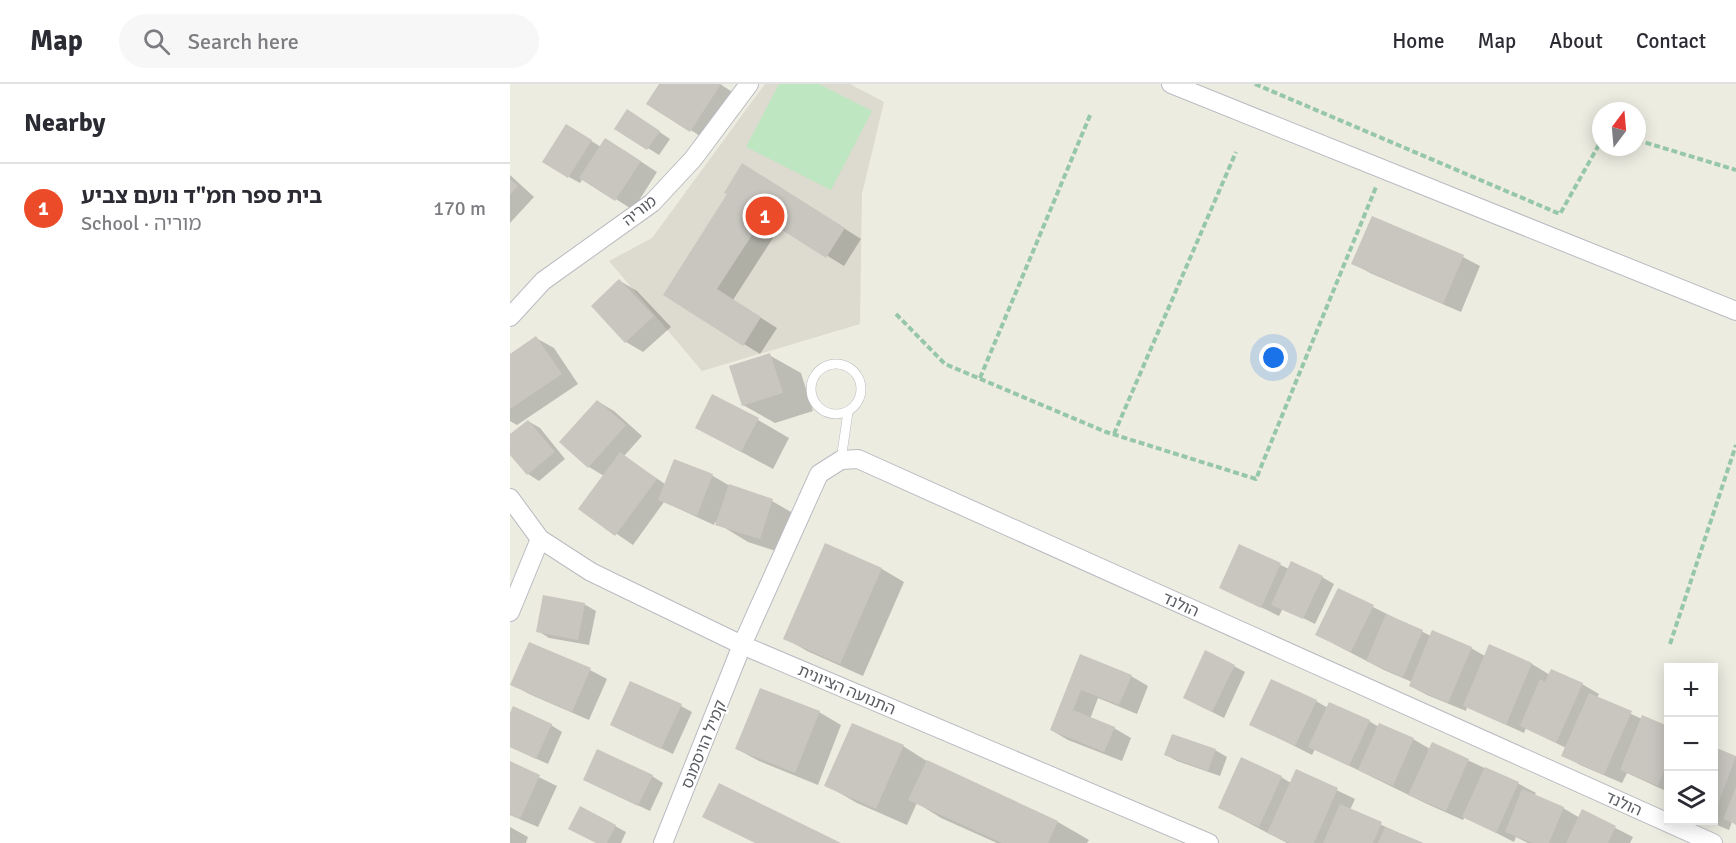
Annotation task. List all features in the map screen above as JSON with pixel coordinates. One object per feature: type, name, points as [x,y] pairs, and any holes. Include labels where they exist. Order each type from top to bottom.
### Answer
[{"type":"street","name":"מוריה","points":[[510,317],[543,282],[652,203],[693,159],[749,84]]},
{"type":"street","points":[[1171,84],[1736,311]]},
{"type":"street","points":[[742,645],[819,474],[850,460]]},
{"type":"street","name":"הולנד","points":[[850,460],[1713,843]]},
{"type":"street","name":"התנועה הציונית","points":[[510,498],[540,539],[591,573],[742,645],[1209,843]]},
{"type":"street","points":[[510,612],[540,539]]},
{"type":"street","name":"קמיל הויסמנס","points":[[663,843],[742,645]]},
{"type":"lane","points":[[848,412],[839,414],[824,411],[812,397],[813,378],[825,366],[833,363],[850,367],[861,381],[862,394],[848,412],[850,460]]},
{"type":"path","points":[[1255,84],[1560,214],[1593,156]]},
{"type":"path","points":[[980,378],[1091,113]]},
{"type":"path","points":[[1646,143],[1736,170]]},
{"type":"path","points":[[1114,434],[1236,152]]},
{"type":"path","points":[[896,314],[945,364],[1114,434],[1256,479],[1383,169]]},
{"type":"path","points":[[1670,644],[1736,445]]},
{"type":"shaded area","points":[[765,84],[850,84],[884,102],[862,194],[860,324],[702,371],[609,261],[652,238]]},
{"type":"green space","points":[[779,84],[819,84],[872,111],[831,190],[746,147]]},
{"type":"building","points":[[659,84],[721,84],[690,132],[646,104]]},
{"type":"building","points":[[627,109],[660,131],[647,150],[614,129]]},
{"type":"building","points":[[566,124],[592,140],[568,178],[542,162]]},
{"type":"building","points":[[605,138],[641,161],[615,201],[579,178]]},
{"type":"building","points":[[742,163],[845,228],[826,258],[763,218],[717,289],[761,317],[743,346],[663,295],[727,194],[724,193]]},
{"type":"building","points":[[510,179],[518,186],[510,195]]},
{"type":"building","points":[[1372,216],[1464,255],[1443,304],[1351,264]]},
{"type":"building","points":[[619,279],[654,316],[625,343],[591,306]]},
{"type":"building","points":[[536,336],[562,374],[510,409],[510,354]]},
{"type":"building","points":[[770,353],[783,393],[742,406],[729,366]]},
{"type":"building","points":[[712,394],[759,418],[741,452],[695,428]]},
{"type":"building","points":[[597,400],[626,425],[588,468],[559,442]]},
{"type":"building","points":[[528,420],[555,452],[527,475],[510,455],[510,434]]},
{"type":"building","points":[[620,452],[657,479],[615,536],[578,509]]},
{"type":"building","points":[[674,459],[713,474],[697,516],[658,500]]},
{"type":"building","points":[[729,484],[773,499],[760,539],[715,525]]},
{"type":"building","points":[[825,543],[882,568],[840,664],[783,639]]},
{"type":"building","points":[[1239,544],[1281,563],[1261,608],[1219,588]]},
{"type":"building","points":[[1291,561],[1323,576],[1303,619],[1271,605]]},
{"type":"building","points":[[1338,588],[1374,605],[1351,652],[1315,635]]},
{"type":"building","points":[[543,595],[585,603],[578,640],[536,632]]},
{"type":"building","points":[[1386,614],[1423,630],[1403,677],[1366,661]]},
{"type":"building","points":[[1432,630],[1472,647],[1448,703],[1409,686]]},
{"type":"building","points":[[529,642],[591,668],[572,712],[510,685]]},
{"type":"building","points":[[1489,644],[1532,663],[1506,725],[1463,706]]},
{"type":"building","points":[[1205,650],[1235,665],[1212,712],[1183,698]]},
{"type":"building","points":[[1080,654],[1132,675],[1119,705],[1081,690],[1073,710],[1115,727],[1104,752],[1050,730]]},
{"type":"building","points":[[1551,669],[1583,683],[1556,743],[1520,726],[1540,679],[1545,682]]},
{"type":"building","points":[[1271,679],[1317,700],[1295,746],[1249,725]]},
{"type":"building","points":[[630,681],[682,704],[661,749],[610,725]]},
{"type":"building","points":[[760,688],[820,711],[795,773],[735,749]]},
{"type":"building","points":[[1589,693],[1632,711],[1604,775],[1561,756]]},
{"type":"building","points":[[1329,702],[1370,720],[1349,766],[1308,747]]},
{"type":"building","points":[[513,706],[552,724],[536,759],[510,747],[510,713]]},
{"type":"building","points":[[1642,715],[1664,724],[1664,771],[1658,786],[1620,770]]},
{"type":"building","points":[[852,723],[904,745],[876,809],[824,786]]},
{"type":"building","points":[[1379,723],[1414,738],[1393,786],[1358,770]]},
{"type":"building","points":[[1172,734],[1216,749],[1208,771],[1164,755]]},
{"type":"building","points":[[1432,742],[1469,759],[1446,811],[1408,795]]},
{"type":"building","points":[[597,749],[653,775],[638,806],[583,780]]},
{"type":"building","points":[[1718,749],[1736,756],[1718,804]]},
{"type":"building","points":[[1241,757],[1282,776],[1259,827],[1218,808]]},
{"type":"building","points":[[927,760],[1058,821],[1048,843],[1002,843],[908,800]]},
{"type":"building","points":[[510,761],[540,775],[520,819],[510,814]]},
{"type":"building","points":[[1485,767],[1519,782],[1496,833],[1462,817]]},
{"type":"building","points":[[1296,769],[1338,788],[1314,843],[1289,843],[1267,833]]},
{"type":"building","points":[[719,783],[841,843],[755,843],[702,817]]},
{"type":"building","points":[[1736,787],[1736,824],[1723,819]]},
{"type":"building","points":[[1522,789],[1564,807],[1549,843],[1532,843],[1505,832]]},
{"type":"building","points":[[1340,804],[1382,822],[1373,843],[1323,843]]},
{"type":"building","points":[[580,806],[616,825],[607,843],[596,843],[568,829]]},
{"type":"building","points":[[1582,809],[1616,826],[1608,843],[1566,843]]},
{"type":"building","points":[[1385,827],[1424,843],[1378,843]]},
{"type":"place","name":"בית ספר חמ\"ד נועם צביע","points":[[765,216]]}]
